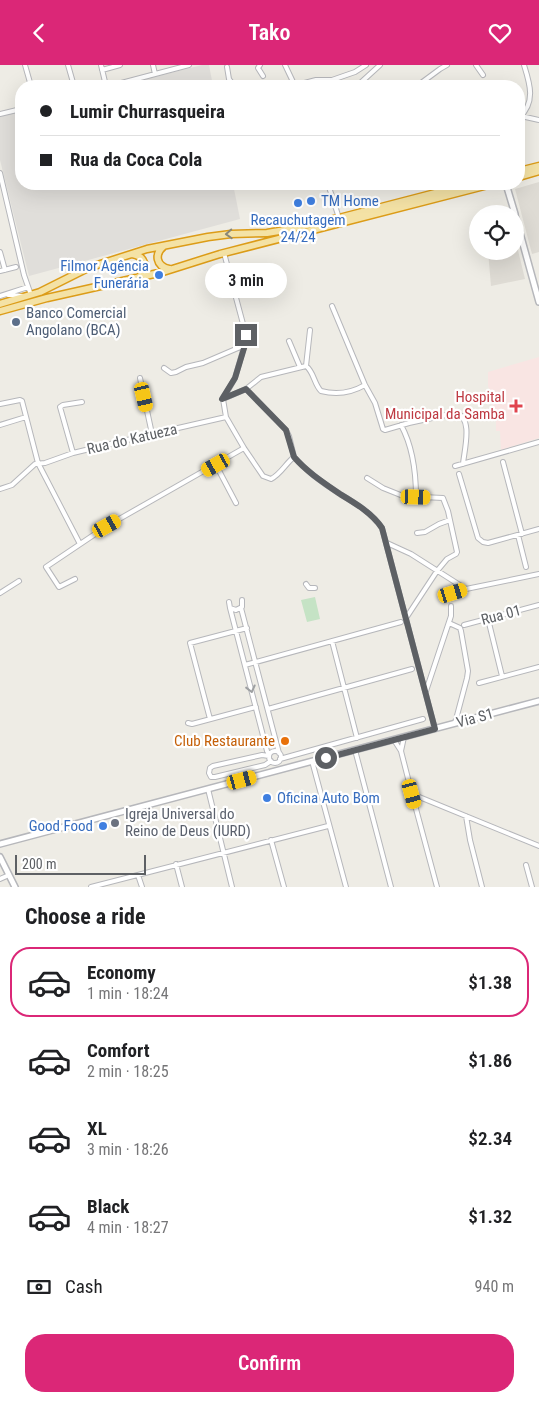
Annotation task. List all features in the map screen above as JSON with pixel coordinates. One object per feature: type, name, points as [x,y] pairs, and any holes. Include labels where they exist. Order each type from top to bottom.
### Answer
[{"type":"highway","points":[[525,170],[539,166]]},
{"type":"highway","points":[[525,175],[539,171]]},
{"type":"highway","points":[[0,304],[29,296],[88,268],[166,245],[222,235],[276,232],[447,190]]},
{"type":"highway","points":[[0,311],[47,298],[135,279],[224,253],[469,190]]},
{"type":"highway","points":[[166,245],[159,250],[157,254],[158,260],[165,268],[173,269]]},
{"type":"highway","points":[[128,255],[138,255],[144,263],[145,269],[143,273],[135,279]]},
{"type":"street","points":[[25,65],[29,80]]},
{"type":"street","points":[[68,65],[72,80]]},
{"type":"street","points":[[106,80],[102,67],[120,65]]},
{"type":"street","points":[[153,65],[156,74]]},
{"type":"street","points":[[132,80],[189,65]]},
{"type":"street","points":[[260,65],[258,69],[263,76]]},
{"type":"street","points":[[285,65],[291,80]]},
{"type":"street","points":[[316,80],[332,80],[366,65]]},
{"type":"street","points":[[364,80],[380,65]]},
{"type":"street","points":[[427,80],[447,65]]},
{"type":"street","points":[[476,65],[484,75]]},
{"type":"street","points":[[524,65],[530,85],[530,97],[525,109]]},
{"type":"street","points":[[227,67],[230,80]]},
{"type":"street","points":[[0,114],[15,110]]},
{"type":"street","points":[[525,118],[539,120]]},
{"type":"street","points":[[0,173],[29,296],[1,295]]},
{"type":"street","points":[[330,190],[339,218]]},
{"type":"street","points":[[508,190],[512,205]]},
{"type":"street","points":[[524,244],[537,287],[539,302]]},
{"type":"street","points":[[0,252],[2,271],[16,267]]},
{"type":"street","points":[[224,253],[246,335],[245,345],[235,378],[222,399],[226,417],[263,476],[271,479],[276,477],[294,457]]},
{"type":"street","points":[[1,295],[28,287]]},
{"type":"street","points":[[332,306],[365,385],[375,403],[381,426],[384,430],[455,413],[460,414],[463,416],[467,429],[463,464]]},
{"type":"street","points":[[310,330],[306,366],[313,374],[321,391],[347,393],[353,392],[365,385]]},
{"type":"street","points":[[289,341],[300,367]]},
{"type":"street","points":[[164,368],[171,373],[176,372],[245,345]]},
{"type":"street","points":[[222,399],[246,389],[261,377],[306,366]]},
{"type":"street","points":[[140,378],[152,434]]},
{"type":"street","points":[[246,389],[286,430],[294,457],[317,478],[359,505],[382,528],[435,729]]},
{"type":"street","points":[[0,404],[21,400],[38,463],[80,544]]},
{"type":"street","points":[[73,453],[60,407],[82,402]]},
{"type":"street","points":[[0,425],[26,417]]},
{"type":"street","name":"Rua do Katueza","points":[[0,489],[12,485],[38,463],[45,463],[73,453],[226,417]]},
{"type":"street","points":[[401,425],[408,438],[412,454],[416,497]]},
{"type":"street","points":[[456,466],[539,442]]},
{"type":"street","points":[[75,579],[59,587],[46,567],[107,526],[244,448]]},
{"type":"street","points":[[504,462],[526,567]]},
{"type":"street","points":[[216,465],[236,503]]},
{"type":"street","points":[[459,474],[480,541],[488,543],[539,529]]},
{"type":"street","points":[[367,478],[392,493],[403,496],[441,497],[445,500],[457,551],[436,571],[406,618]]},
{"type":"street","points":[[417,533],[424,532],[450,520]]},
{"type":"street","points":[[387,543],[412,554],[466,589]]},
{"type":"street","points":[[453,593],[539,574]]},
{"type":"street","points":[[0,593],[19,581]]},
{"type":"street","points":[[306,584],[308,588],[315,588]]},
{"type":"street","points":[[242,599],[241,608],[280,759]]},
{"type":"street","points":[[229,602],[271,761]]},
{"type":"street","name":"Rua 01","points":[[464,625],[539,605]]},
{"type":"street","points":[[426,691],[449,623],[451,606]]},
{"type":"street","points":[[230,608],[234,610],[241,608]]},
{"type":"street","points":[[488,619],[502,676]]},
{"type":"street","points":[[245,665],[401,622]]},
{"type":"street","points":[[449,623],[460,628],[468,671],[455,723]]},
{"type":"street","points":[[210,719],[190,643],[247,628]]},
{"type":"street","points":[[332,641],[357,738]]},
{"type":"street","points":[[479,683],[539,667]]},
{"type":"street","points":[[268,709],[412,669]]},
{"type":"street","name":"Via S1","points":[[2,844],[539,701]]},
{"type":"street","points":[[188,723],[192,724],[256,707]]},
{"type":"street","points":[[279,753],[273,751],[269,755],[211,767],[210,775],[216,777],[265,765],[271,761],[277,762],[280,759],[423,719]]},
{"type":"street","points":[[401,751],[404,737]]},
{"type":"street","points":[[394,740],[401,751],[437,887]]},
{"type":"street","points":[[355,750],[391,887]]},
{"type":"street","points":[[312,761],[346,887]]},
{"type":"street","points":[[208,789],[232,887]]},
{"type":"street","points":[[412,794],[539,846]]},
{"type":"street","points":[[466,816],[482,887]]},
{"type":"street","points":[[92,887],[328,825]]},
{"type":"street","points":[[271,840],[284,887]]},
{"type":"street","points":[[0,858],[15,887]]},
{"type":"street","points":[[176,864],[182,887]]},
{"type":"street","points":[[526,865],[532,887]]},
{"type":"street","points":[[0,879],[9,875]]},
{"type":"street","points":[[138,875],[142,887]]},
{"type":"shaded area","points":[[202,65],[209,65],[212,80],[143,80]]},
{"type":"shaded area","points":[[15,113],[15,190],[234,190],[240,219],[29,276],[0,160],[0,117]]},
{"type":"shaded area","points":[[539,182],[539,252],[532,254],[524,223],[524,205],[519,205],[515,190],[525,190],[525,186]]},
{"type":"shaded area","points":[[489,260],[520,260],[525,279],[491,286]]},
{"type":"shaded area","name":"Hospital Municipal da Samba","points":[[539,357],[539,438],[501,450],[500,431],[496,431],[496,410],[493,409],[491,402],[493,400],[488,386],[488,372]]},
{"type":"green space","points":[[315,597],[320,619],[307,622],[301,600]]},
{"type":"place","name":"TM Home","points":[[311,201]]},
{"type":"place","name":"Recauchutagem 24/24","points":[[298,203]]},
{"type":"place","name":"Filmor Agência Funerária","points":[[159,275]]},
{"type":"place","name":"Banco Comercial Angolano (BCA)","points":[[16,322]]},
{"type":"place","name":"Hospital Municipal da Samba","points":[[516,406]]},
{"type":"place","name":"Club Restaurante","points":[[285,741]]},
{"type":"place","name":"Oficina Auto Bom","points":[[267,798]]},
{"type":"place","name":"Igreja Universal do Reino de Deus (IURD)","points":[[115,823]]},
{"type":"place","name":"Good Food","points":[[103,826]]},
{"type":"route","points":[[246,335],[245,345],[235,378],[222,399],[246,389],[286,430],[294,457],[317,478],[359,505],[380,524],[435,729],[326,758]]}]
